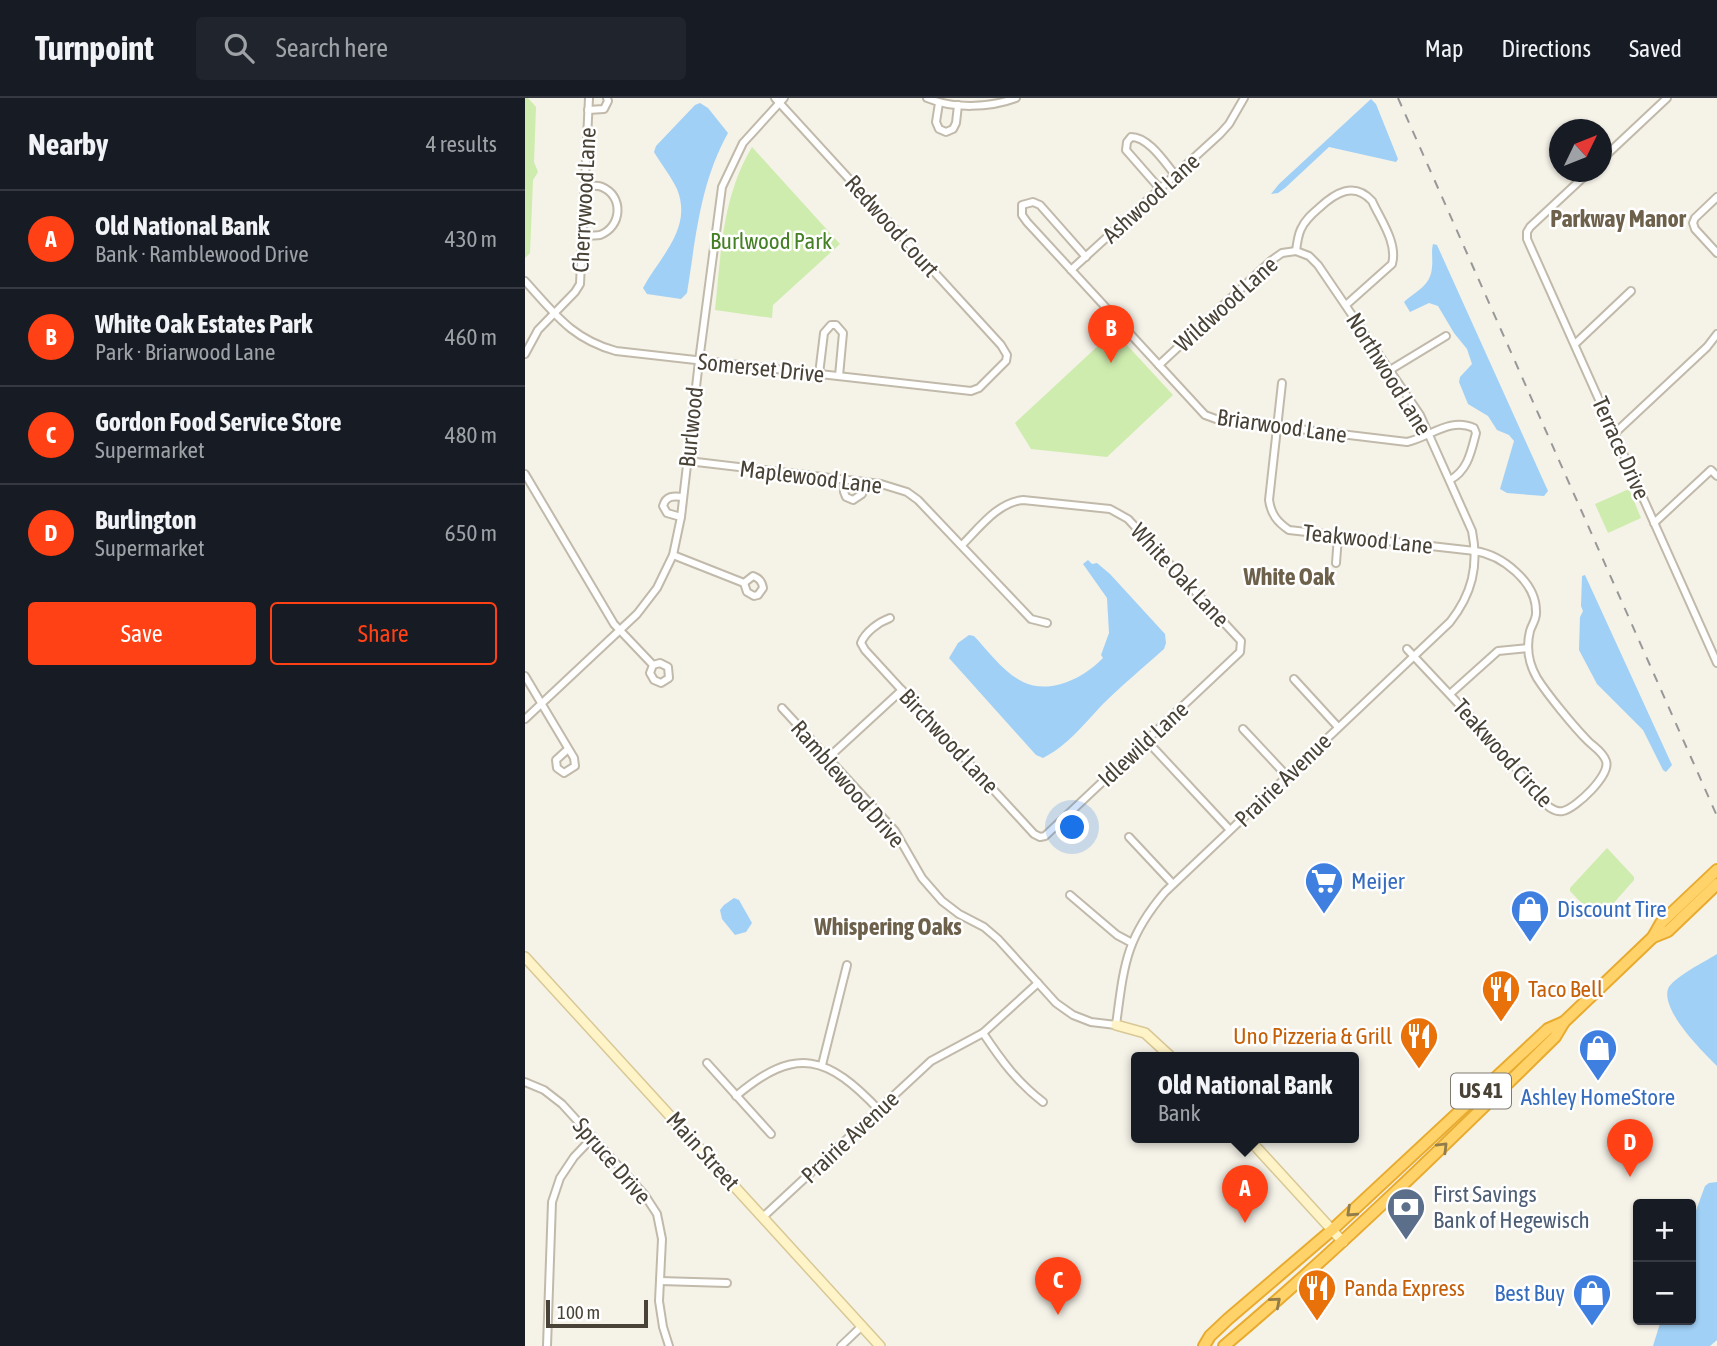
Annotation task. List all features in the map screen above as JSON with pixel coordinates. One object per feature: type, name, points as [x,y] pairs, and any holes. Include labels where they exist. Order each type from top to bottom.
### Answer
[{"type":"highway","name":"US 41","points":[[1224,1346],[1343,1242],[1422,1168],[1555,1037],[1564,1022],[1653,937],[1668,931],[1712,884],[1717,870]]},
{"type":"highway","name":"US 41","points":[[1204,1346],[1210,1336],[1332,1230],[1548,1029],[1564,1022]]},
{"type":"street","name":"Cherrywood Lane","points":[[525,354],[538,330],[580,284],[589,98]]},
{"type":"street","name":"Cherrywood Lane","points":[[588,110],[604,109],[607,98]]},
{"type":"street","points":[[927,98],[939,103],[958,105],[985,104],[1016,98]]},
{"type":"street","name":"Ashwood Lane","points":[[1072,270],[1177,176],[1229,124],[1244,98]]},
{"type":"street","points":[[1612,150],[1667,98]]},
{"type":"street","name":"Redwood Court","points":[[779,99],[1001,345],[1007,355]]},
{"type":"street","name":"Burlwood","points":[[525,719],[637,614],[657,588],[673,555],[684,497],[722,187],[743,143],[779,99]]},
{"type":"street","points":[[939,103],[936,122],[939,129],[946,132],[953,129],[956,123],[958,105]]},
{"type":"street","points":[[1161,190],[1126,150],[1131,137],[1139,137],[1145,142],[1177,176]]},
{"type":"street","name":"Terrace Drive","points":[[1578,182],[1530,227],[1527,239],[1717,661]]},
{"type":"street","points":[[583,235],[599,235],[610,229],[617,219],[618,206],[613,195],[602,187],[585,185]]},
{"type":"street","points":[[1296,251],[1301,227],[1333,195],[1344,190],[1367,195],[1392,246],[1394,257],[1391,264],[1346,305]]},
{"type":"street","points":[[1717,197],[1693,223],[1695,229],[1717,253]]},
{"type":"street","name":"Briarwood Lane","points":[[1086,257],[1040,205],[1033,202],[1022,205],[1022,215],[1205,415],[1216,419],[1407,442],[1445,426],[1468,425],[1474,428],[1476,433],[1465,468],[1450,480]]},
{"type":"street","name":"Northwood Lane","points":[[1296,251],[1309,256],[1318,265],[1420,415],[1472,531],[1475,551]]},
{"type":"street","name":"Wildwood Lane","points":[[1159,365],[1272,260],[1282,253],[1296,251]]},
{"type":"street","name":"Somerset Drive","points":[[525,281],[576,334],[593,345],[616,351],[971,391],[979,388],[1002,367],[1007,355]]},
{"type":"street","points":[[1575,344],[1631,291]]},
{"type":"street","points":[[819,374],[824,333],[831,325],[836,325],[843,333],[839,376]]},
{"type":"street","points":[[1615,433],[1707,347],[1717,334]]},
{"type":"street","points":[[1390,370],[1446,336]]},
{"type":"street","name":"Teakwood Lane","points":[[1282,383],[1269,500],[1271,511],[1278,523],[1289,530],[1475,551]]},
{"type":"street","name":"Maplewood Lane","points":[[688,461],[866,482],[907,492],[928,508],[1031,619],[1047,623]]},
{"type":"street","points":[[1654,523],[1711,470],[1717,476]]},
{"type":"street","points":[[525,474],[614,624],[653,665]]},
{"type":"street","points":[[845,480],[844,492],[846,497],[853,500],[862,494],[866,482]]},
{"type":"street","points":[[681,517],[667,513],[663,506],[670,496],[684,497]]},
{"type":"street","name":"White Oak Lane","points":[[961,545],[1012,501],[1024,500],[1120,513],[1241,641],[1242,647]]},
{"type":"street","points":[[1336,563],[1338,536]]},
{"type":"street","points":[[1450,694],[1497,651],[1528,648],[1537,609],[1531,591],[1500,559],[1475,551]]},
{"type":"street","name":"Prairie Avenue","points":[[1116,1025],[1124,964],[1148,912],[1173,884],[1450,622],[1469,592],[1475,571],[1475,551]]},
{"type":"street","points":[[673,555],[744,583]]},
{"type":"street","name":"Birchwood Lane","points":[[890,618],[882,621],[863,637],[861,643],[1039,837]]},
{"type":"street","name":"Idlewild Lane","points":[[1039,837],[1045,836],[1147,741],[1240,652],[1242,647]]},
{"type":"street","name":"Teakwood Circle","points":[[1407,649],[1483,730],[1549,807],[1557,812],[1567,810],[1602,779],[1607,770],[1606,761],[1537,679],[1528,648]]},
{"type":"street","points":[[525,676],[568,749]]},
{"type":"street","points":[[1294,679],[1339,727]]},
{"type":"street","points":[[828,758],[902,690]]},
{"type":"street","name":"Ramblewood Drive","points":[[782,708],[895,831],[922,878],[942,901],[991,933],[1056,1003],[1073,1015],[1091,1022],[1130,1027],[1145,1034],[1165,1052]]},
{"type":"street","points":[[1243,729],[1287,776]]},
{"type":"street","points":[[1147,741],[1230,830]]},
{"type":"street","points":[[1129,837],[1173,884]]},
{"type":"street","points":[[1070,895],[1117,935],[1132,943]]},
{"type":"street","name":"Main Street","points":[[525,957],[880,1346]]},
{"type":"street","points":[[822,1065],[847,965]]},
{"type":"street","name":"Prairie Avenue","points":[[762,1217],[931,1061],[983,1033],[1038,983]]},
{"type":"street","points":[[983,1033],[1010,1072],[1043,1102]]},
{"type":"street","points":[[707,1063],[771,1134]]},
{"type":"street","points":[[736,1096],[775,1068],[798,1063],[822,1065],[841,1074],[879,1110]]},
{"type":"street","name":"Spruce Drive","points":[[525,1082],[544,1090],[562,1104],[644,1194],[657,1214],[662,1238],[660,1281],[663,1327],[669,1346]]},
{"type":"street","points":[[547,1346],[551,1202],[560,1178],[574,1157],[593,1137]]},
{"type":"street","points":[[1252,1143],[1343,1242]]},
{"type":"street","points":[[660,1281],[727,1283]]},
{"type":"street","points":[[841,1346],[862,1326]]},
{"type":"green space","points":[[525,98],[536,107],[534,162],[538,172],[533,180],[530,253],[525,258]]},
{"type":"green space","name":"Burlwood Park","points":[[752,147],[840,244],[773,305],[772,318],[715,310],[721,247],[729,206],[734,186]]},
{"type":"green space","points":[[1114,331],[1173,395],[1107,457],[1031,449],[1015,423]]},
{"type":"green space","points":[[1629,489],[1641,518],[1608,533],[1595,504]]},
{"type":"green space","points":[[1607,848],[1634,880],[1603,915],[1596,918],[1570,888]]},
{"type":"water","points":[[1371,99],[1376,104],[1398,159],[1396,162],[1329,147],[1285,188],[1271,194],[1279,184]]},
{"type":"water","points":[[700,103],[708,108],[728,133],[705,191],[687,293],[681,299],[647,294],[643,288],[672,242],[681,217],[677,189],[654,152],[656,146]]},
{"type":"water","points":[[1433,244],[1437,245],[1548,491],[1544,496],[1507,493],[1500,489],[1514,441],[1509,435],[1497,430],[1488,416],[1468,404],[1459,382],[1460,377],[1472,364],[1467,349],[1438,306],[1429,303],[1410,312],[1404,302],[1429,279]]},
{"type":"water","points":[[1088,560],[1092,564],[1097,563],[1110,574],[1165,634],[1166,643],[1164,649],[1110,697],[1068,741],[1043,758],[1036,755],[949,658],[958,643],[969,635],[974,636],[1009,673],[1033,686],[1055,685],[1086,672],[1103,658],[1101,655],[1109,633],[1107,598],[1083,564]]},
{"type":"water","points":[[1585,575],[1672,765],[1666,772],[1643,730],[1597,684],[1579,650],[1580,617],[1583,611],[1582,576]]},
{"type":"water","points":[[734,898],[739,900],[752,923],[746,932],[735,935],[722,919],[720,910]]},
{"type":"water","points":[[1717,954],[1717,1066],[1677,1019],[1668,998],[1668,989],[1690,970]]},
{"type":"water","points":[[1717,1182],[1717,1340],[1710,1346],[1653,1346],[1659,1325],[1696,1325],[1696,1210],[1705,1186]]},
{"type":"railway","points":[[1398,98],[1717,816]]},
{"type":"place","name":"White Oak Estates Park","points":[[1111,363]]},
{"type":"place","name":"Meijer","points":[[1324,915]]},
{"type":"place","name":"Discount Tire","points":[[1530,943]]},
{"type":"place","name":"Taco Bell","points":[[1501,1023]]},
{"type":"place","name":"Uno Pizzeria & Grill","points":[[1419,1070]]},
{"type":"place","name":"Ashley HomeStore","points":[[1598,1082]]},
{"type":"place","name":"Burlington","points":[[1630,1177]]},
{"type":"place","name":"Old National Bank","points":[[1245,1223]]},
{"type":"place","name":"First Savings Bank of Hegewisch","points":[[1406,1241]]},
{"type":"place","name":"Gordon Food Service Store","points":[[1058,1315]]},
{"type":"place","name":"Panda Express","points":[[1317,1322]]},
{"type":"place","name":"Best Buy","points":[[1592,1327]]},
{"type":"district","name":"Parkway Manor","points":[[1618,219]]},
{"type":"district","name":"White Oak","points":[[1289,577]]},
{"type":"district","name":"Whispering Oaks","points":[[888,927]]}]
